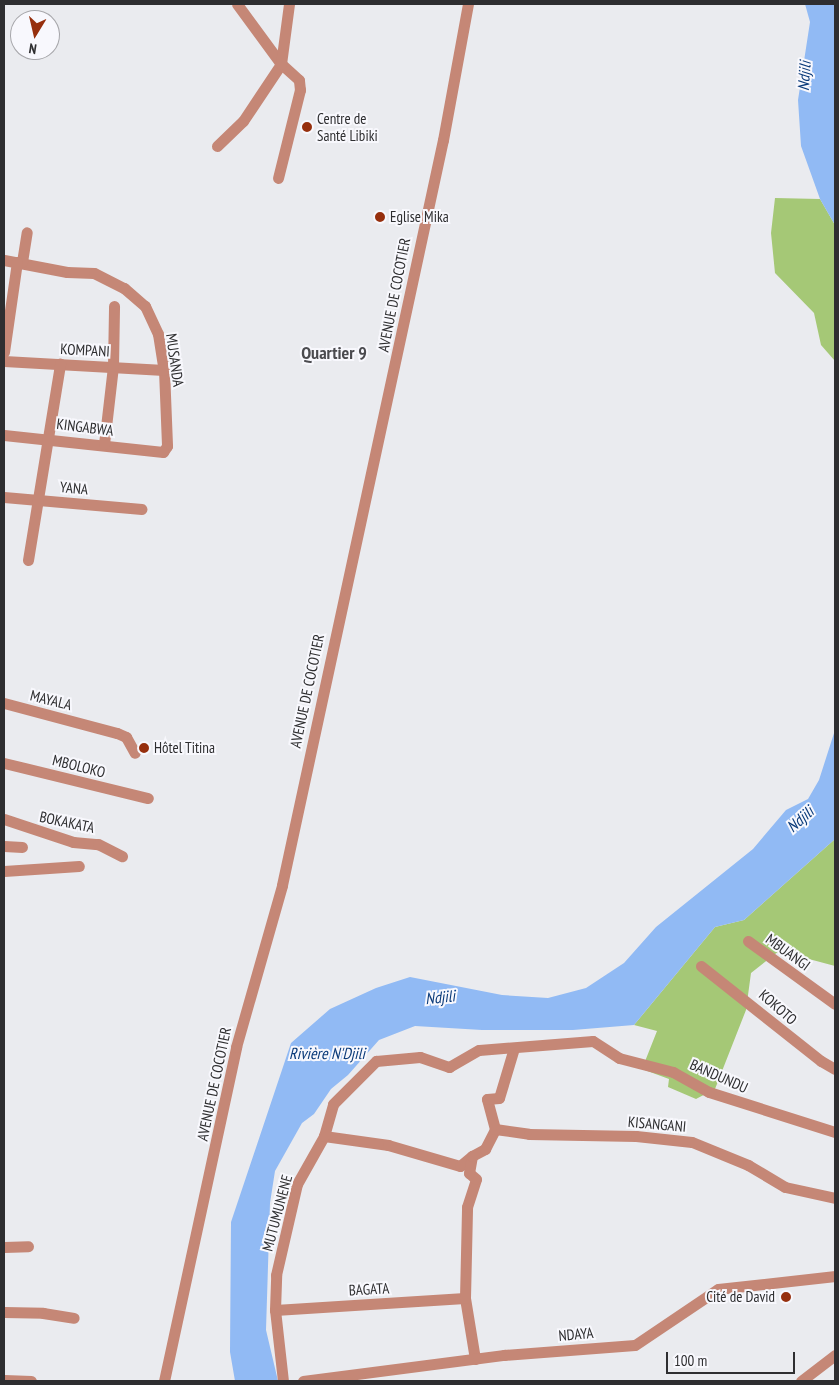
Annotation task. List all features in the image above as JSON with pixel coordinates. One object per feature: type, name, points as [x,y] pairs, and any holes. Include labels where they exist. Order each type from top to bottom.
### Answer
[{"type":"street","points":[[237,4],[282,64],[299,80],[300,90],[278,178]]},
{"type":"street","points":[[217,146],[243,122],[282,64],[289,4]]},
{"type":"street","name":"AVENUE DE COCOTIER","points":[[164,1381],[236,1047],[282,885],[443,140],[468,4]]},
{"type":"street","points":[[4,352],[27,232]]},
{"type":"street","name":"MUSANDA","points":[[4,260],[67,272],[94,273],[124,288],[145,306],[158,334],[164,370],[167,446],[163,452]]},
{"type":"street","points":[[104,444],[113,366],[114,306]]},
{"type":"street","name":"KOMPANI","points":[[4,361],[164,370]]},
{"type":"street","points":[[28,560],[46,438],[60,364]]},
{"type":"street","name":"KINGABWA","points":[[4,435],[104,444],[163,452]]},
{"type":"street","name":"YANA","points":[[4,497],[141,510]]},
{"type":"street","name":"MAYALA","points":[[4,703],[126,737],[135,753]]},
{"type":"street","name":"MBOLOKO","points":[[4,763],[148,798]]},
{"type":"street","name":"BOKAKATA","points":[[4,819],[74,842],[98,844],[122,856]]},
{"type":"street","points":[[4,846],[22,847]]},
{"type":"street","points":[[4,871],[79,866]]},
{"type":"street","name":"MBUANGI","points":[[748,941],[835,1004]]},
{"type":"street","name":"KOKOTO","points":[[701,966],[821,1061],[835,1069]]},
{"type":"street","name":"MUTUMUNENE","points":[[283,1381],[275,1310],[276,1275],[298,1184],[324,1136],[334,1104],[376,1061],[420,1057],[449,1067],[479,1050],[593,1041]]},
{"type":"street","name":"BANDUNDU","points":[[593,1041],[619,1058],[673,1072],[709,1092],[835,1132]]},
{"type":"street","points":[[324,1136],[388,1145],[460,1166],[472,1156],[485,1149],[495,1129],[486,1099],[499,1098],[514,1048]]},
{"type":"street","name":"KISANGANI","points":[[495,1129],[529,1134],[636,1136],[692,1142],[748,1164],[785,1186],[835,1198]]},
{"type":"street","points":[[472,1156],[469,1172],[476,1178],[468,1207],[465,1298],[475,1359]]},
{"type":"street","points":[[4,1247],[28,1246]]},
{"type":"street","name":"NDAYA","points":[[303,1381],[475,1359],[635,1345],[718,1289],[835,1276]]},
{"type":"street","name":"BAGATA","points":[[275,1310],[465,1298]]},
{"type":"street","points":[[4,1312],[43,1313],[74,1318]]},
{"type":"street","points":[[801,1381],[835,1355]]},
{"type":"street","points":[[4,1380],[31,1381]]},
{"type":"green space","points":[[775,198],[820,199],[835,225],[835,361],[821,345],[814,313],[775,273],[771,233]]},
{"type":"green space","points":[[835,839],[835,966],[779,951],[751,973],[746,1010],[715,1089],[696,1099],[668,1087],[669,1079],[642,1069],[657,1031],[634,1025],[715,927],[744,920]]},
{"type":"water","name":"Ndjili","points":[[805,4],[835,4],[835,225],[820,199],[801,146],[798,100],[810,22]]},
{"type":"water","name":"Rivière N'Djili","points":[[835,730],[835,839],[744,920],[715,927],[634,1025],[573,1030],[482,1030],[415,1026],[379,1040],[348,1075],[331,1089],[314,1114],[302,1123],[275,1171],[270,1203],[266,1330],[278,1381],[235,1381],[230,1352],[231,1222],[291,1043],[330,1009],[376,988],[410,977],[502,995],[548,998],[586,988],[624,963],[656,927],[753,849],[786,810],[808,799],[819,780]]},
{"type":"place","name":"Centre de Santé Libiki","points":[[307,127]]},
{"type":"place","name":"Eglise Mika","points":[[380,217]]},
{"type":"place","name":"Hôtel Titina","points":[[144,748]]},
{"type":"place","name":"Cité de David","points":[[786,1297]]},
{"type":"district","name":"Quartier 9","points":[[334,353]]}]
